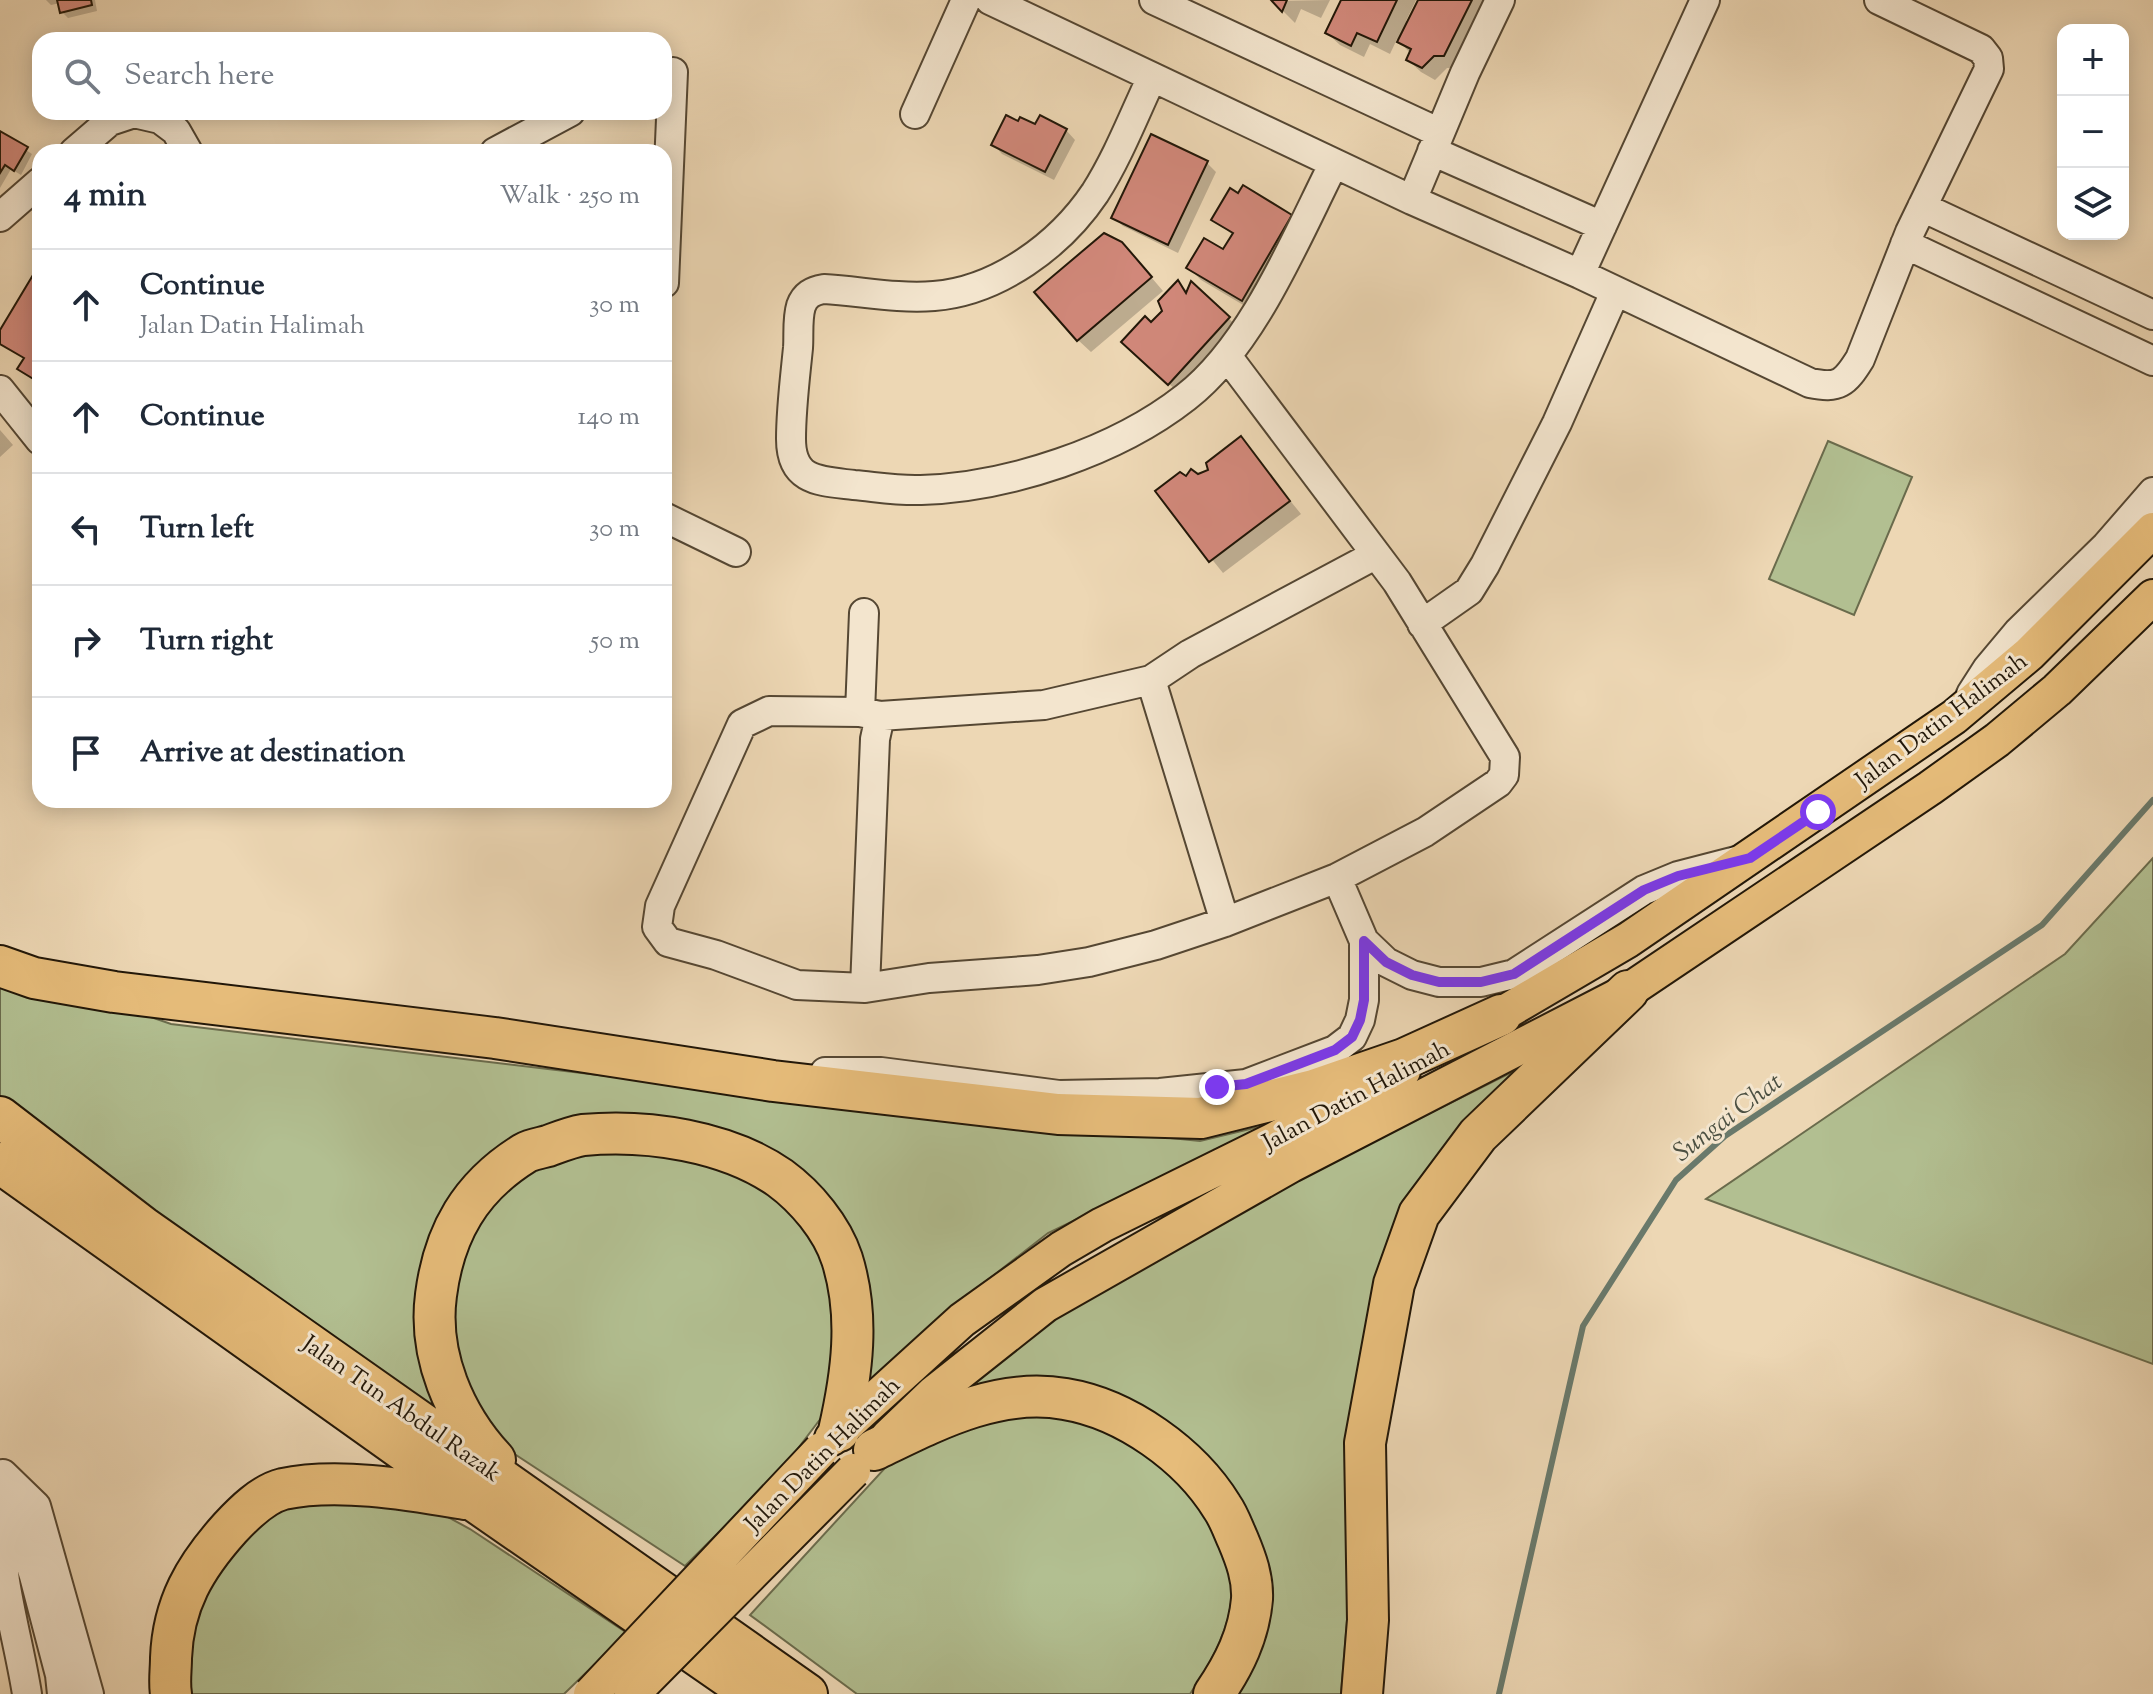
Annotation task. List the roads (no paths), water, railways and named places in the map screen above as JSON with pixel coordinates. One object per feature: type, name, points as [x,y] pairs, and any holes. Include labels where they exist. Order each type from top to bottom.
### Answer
[{"type":"highway","points":[[0,966],[34,978],[114,992],[495,1038],[773,1081],[1058,1114],[1201,1118],[1314,1090],[1404,1059],[1501,1015]]},
{"type":"highway","points":[[1362,1694],[1368,1620],[1365,1443],[1394,1284],[1419,1214],[1478,1135],[1628,991]]},
{"type":"highway","name":"Jalan Tun Abdul Razak","points":[[0,1117],[143,1227],[807,1694]]},
{"type":"highway","points":[[528,1496],[481,1445],[444,1382],[432,1322],[440,1262],[457,1220],[487,1183],[527,1152],[581,1135],[644,1135],[705,1146],[744,1159],[781,1179],[817,1213],[842,1257],[854,1322],[850,1383],[830,1441]]},
{"type":"highway","name":"Jalan Tun Abdul Razak","points":[[0,1163],[473,1500],[753,1694]]},
{"type":"highway","points":[[864,1460],[980,1403],[1021,1397],[1065,1399],[1109,1411],[1150,1436],[1191,1468],[1223,1507],[1251,1575],[1252,1598],[1245,1635],[1231,1669],[1214,1694]]},
{"type":"highway","points":[[171,1694],[172,1630],[189,1582],[213,1546],[241,1516],[262,1500],[282,1489],[333,1485],[396,1488],[473,1500]]},
{"type":"main road","name":"Jalan Datin Halimah","points":[[591,1694],[830,1441],[962,1320],[1061,1249],[1102,1225],[1361,1095],[1628,940],[1954,717],[2029,654],[2153,530]]},
{"type":"main road","name":"Jalan Datin Halimah","points":[[632,1694],[934,1393],[1045,1305],[1291,1165],[1628,991],[1997,740],[2057,690],[2153,597]]},
{"type":"street","points":[[915,114],[966,0]]},
{"type":"street","points":[[990,0],[1412,200],[1580,274],[1810,383],[1833,386],[1846,379],[1860,359],[1905,244],[1989,69],[1988,58],[1981,49],[1934,12],[1879,0]]},
{"type":"street","points":[[1154,0],[1602,226]]},
{"type":"street","points":[[1412,200],[1500,0]]},
{"type":"street","points":[[1580,274],[1705,0]]},
{"type":"street","points":[[1152,77],[1113,160],[1089,200],[1068,225],[1009,274],[978,287],[936,296],[824,289],[814,290],[807,296],[799,316],[791,439],[794,463],[799,470],[814,478],[917,490],[1001,481],[1062,461],[1142,425],[1185,398],[1227,356],[1262,301],[1334,163]]},
{"type":"street","points":[[83,144],[113,120]]},
{"type":"street","points":[[161,120],[176,131],[183,144]]},
{"type":"street","points":[[510,144],[555,120]]},
{"type":"street","points":[[667,120],[667,144]]},
{"type":"street","points":[[0,217],[32,189]]},
{"type":"street","points":[[1922,207],[2153,315]]},
{"type":"street","points":[[1905,244],[2153,361]]},
{"type":"street","points":[[1422,624],[1469,591],[1485,565],[1557,423],[1615,292]]},
{"type":"street","points":[[1227,356],[1397,582],[1500,747],[1505,757],[1504,775],[1498,783],[1425,832],[1337,878],[1225,922],[1156,945],[1089,962],[1038,970],[929,978],[865,988],[797,985],[716,955],[668,942],[657,927],[660,906],[742,724],[769,711],[870,714],[1044,705],[1151,680],[1190,654],[1375,555]]},
{"type":"street","points":[[0,390],[32,430]]},
{"type":"street","points":[[1954,717],[1987,669],[2018,632],[2106,546],[2153,492]]},
{"type":"street","points":[[672,521],[736,552]]},
{"type":"street","points":[[864,613],[870,714],[875,739],[865,988]]},
{"type":"street","points":[[1151,680],[1225,922]]},
{"type":"street","points":[[1337,878],[1364,941],[1386,962],[1412,975],[1439,982],[1481,982],[1514,974],[1644,890],[1678,876],[1750,858]]},
{"type":"street","points":[[773,1081],[808,1073],[869,1071],[1059,1095],[1160,1093],[1246,1084],[1335,1050],[1352,1037],[1364,1000],[1364,941]]},
{"type":"street","points":[[3,1478],[3,1542],[10,1645],[27,1694]]},
{"type":"street","points":[[3,1478],[53,1649],[62,1694]]},
{"type":"street","points":[[3,1478],[36,1506],[89,1694]]},
{"type":"street","points":[[10,1645],[53,1649]]},
{"type":"waterway","name":"Sungai Chat","points":[[1499,1694],[1583,1326],[1676,1180],[1725,1136],[2042,925],[2153,800]]}]
